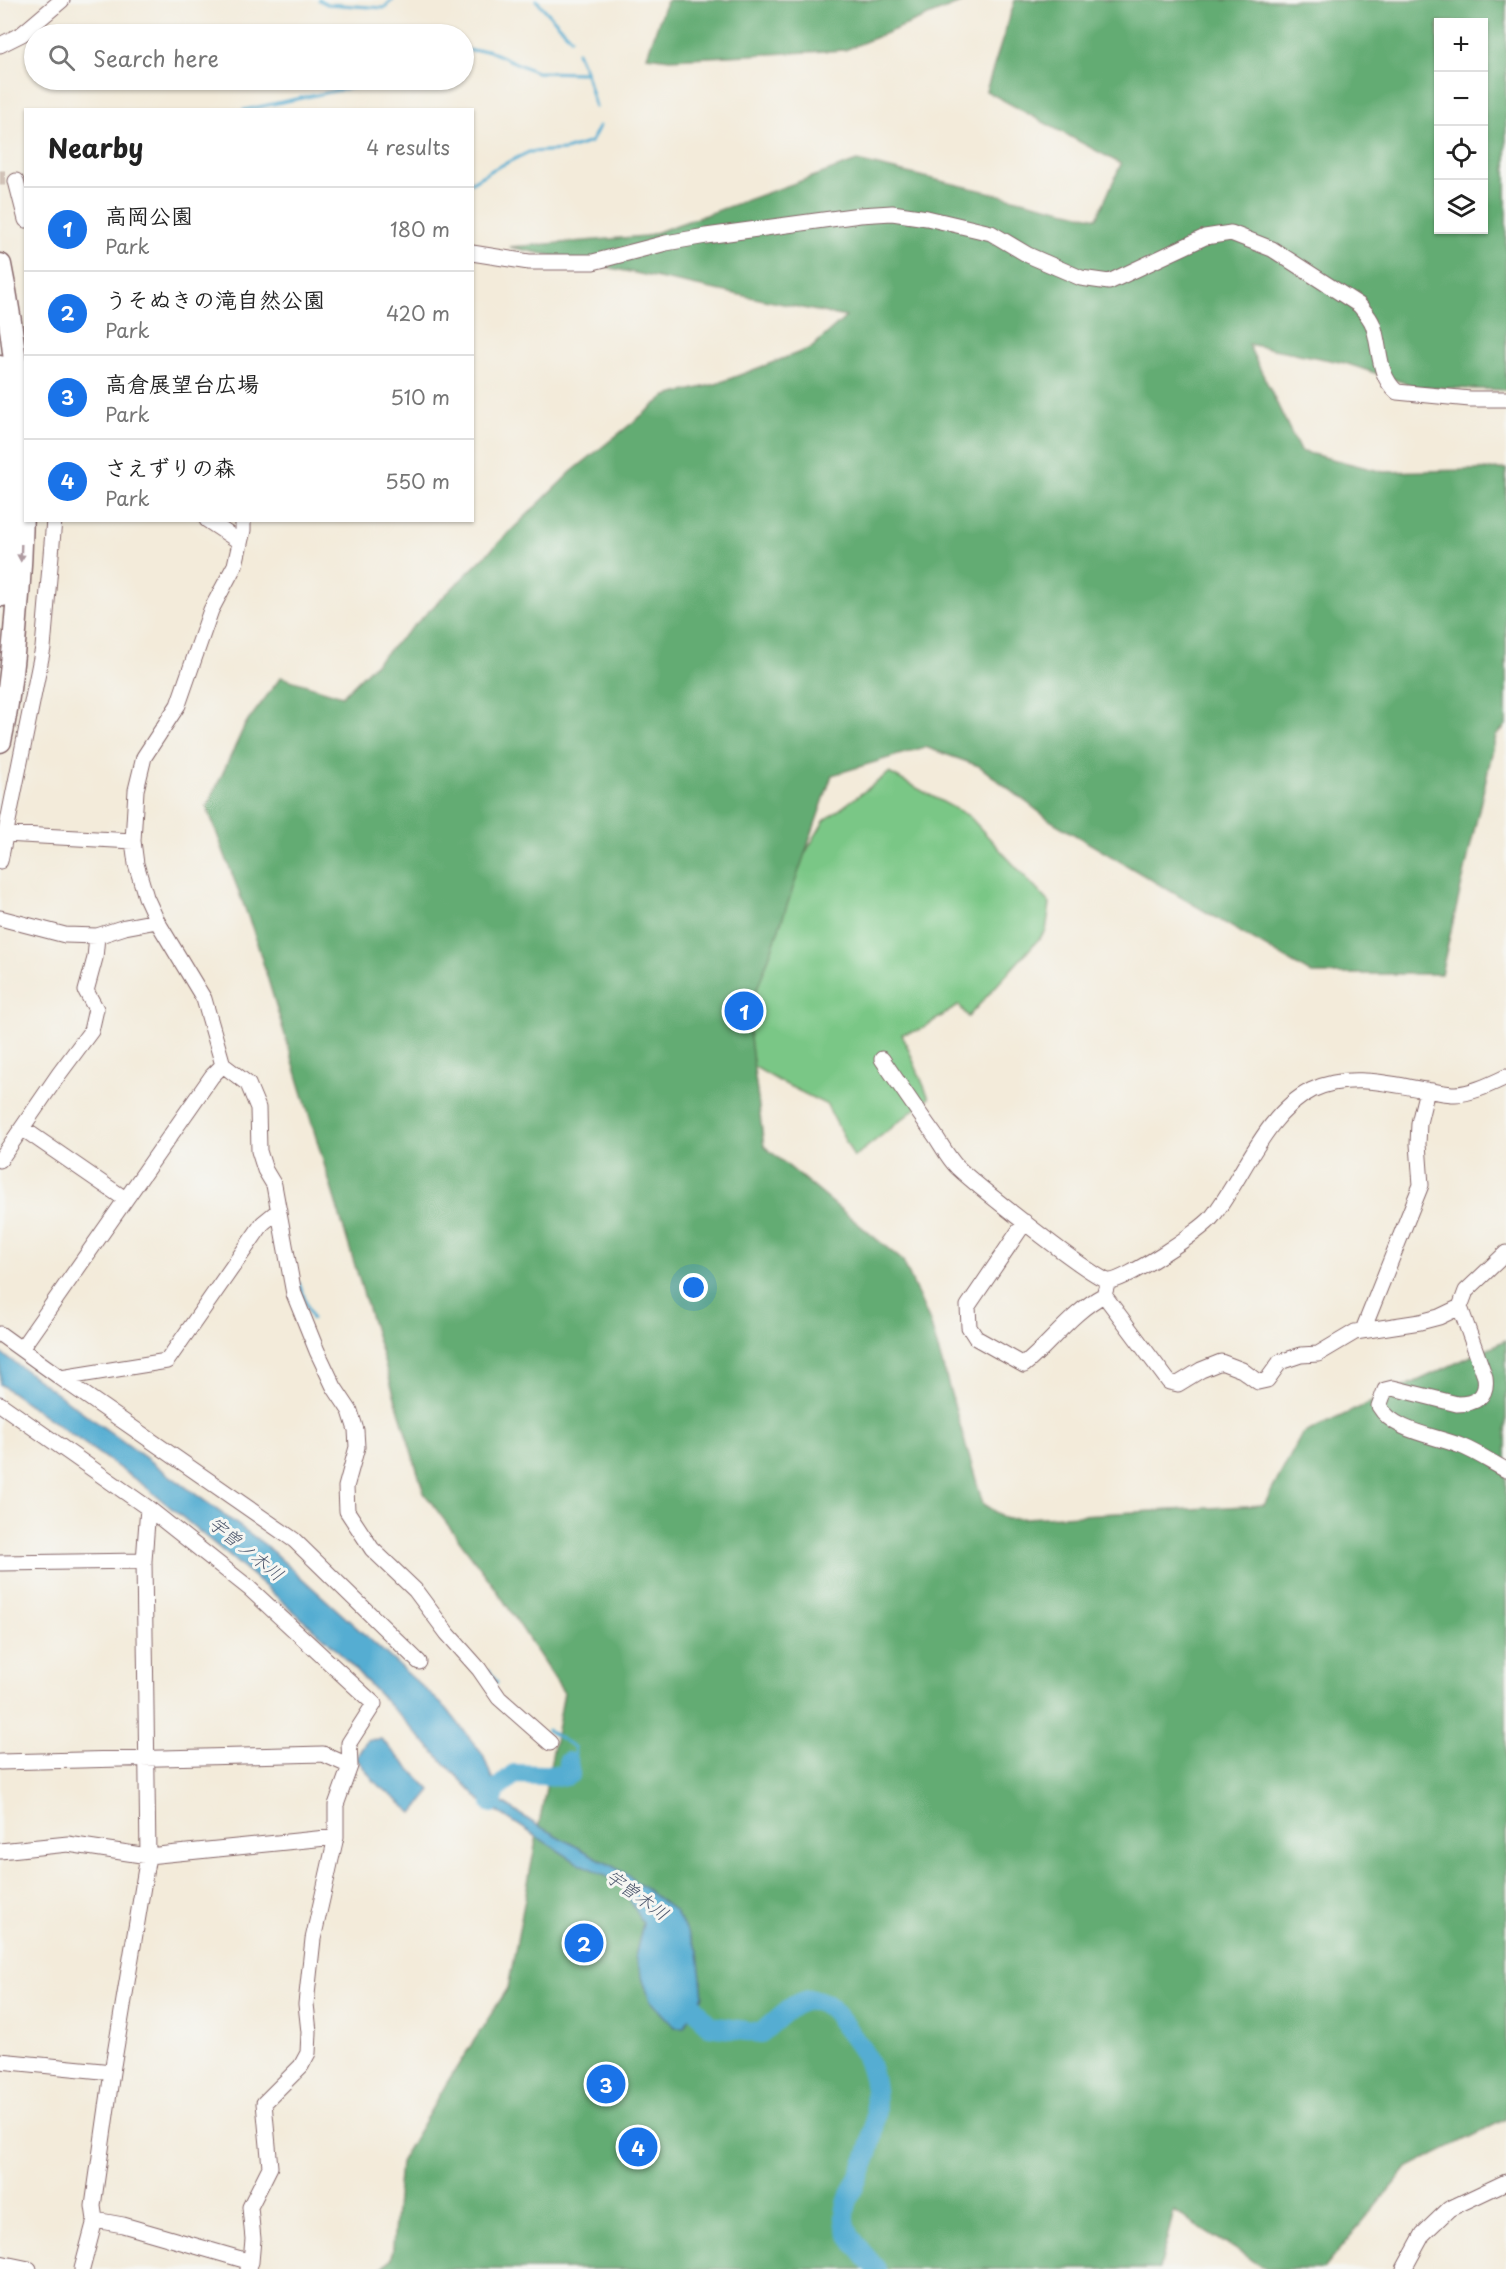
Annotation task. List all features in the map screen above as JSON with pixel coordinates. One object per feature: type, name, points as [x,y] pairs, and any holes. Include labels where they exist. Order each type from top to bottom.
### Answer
[{"type":"highway","points":[[0,265],[8,302],[18,386],[24,486],[21,572],[13,656],[0,741]]},
{"type":"highway","points":[[0,368],[7,484],[5,572],[0,629]]},
{"type":"street","points":[[34,24],[62,0]]},
{"type":"street","points":[[0,45],[24,32]]},
{"type":"street","points":[[16,180],[24,212]]},
{"type":"street","points":[[474,253],[529,262],[593,262],[666,243],[706,236],[860,215],[892,213],[927,218],[991,233],[1028,255],[1082,278],[1109,282],[1205,237],[1231,233],[1272,249],[1359,305],[1368,314],[1373,325],[1377,353],[1385,377],[1397,393],[1470,399],[1506,399]]},
{"type":"street","points":[[0,861],[43,648],[54,522]]},
{"type":"street","points":[[210,522],[240,543]]},
{"type":"street","points":[[243,522],[235,565],[211,610],[178,705],[144,758],[136,790],[133,841],[136,864],[157,921],[204,999],[223,1065],[248,1084],[258,1108],[259,1151],[265,1170],[274,1185],[294,1294],[316,1351],[334,1388],[350,1411],[356,1430],[357,1447],[346,1487],[347,1511],[372,1549],[415,1590],[447,1633],[479,1669],[499,1698],[550,1743]]},
{"type":"street","points":[[4,834],[133,841]]},
{"type":"street","points":[[0,918],[65,935],[97,936],[125,927],[157,921]]},
{"type":"street","points":[[0,1160],[91,1032],[96,1009],[86,991],[95,958],[97,936]]},
{"type":"street","points":[[882,1059],[956,1166],[1024,1222],[1096,1275],[1168,1382],[1178,1384],[1201,1370],[1221,1362],[1242,1370],[1258,1383],[1267,1380],[1280,1362],[1301,1355],[1318,1354],[1355,1332],[1420,1322],[1439,1317],[1460,1307]]},
{"type":"street","points":[[21,1349],[212,1076],[223,1065]]},
{"type":"street","points":[[1024,1222],[968,1306],[969,1327],[976,1338],[1024,1365],[1046,1347],[1080,1310],[1106,1288],[1186,1239],[1210,1220],[1232,1190],[1262,1136],[1289,1108],[1310,1091],[1348,1081],[1365,1080],[1456,1095],[1489,1086],[1506,1077]]},
{"type":"street","points":[[1363,1330],[1421,1185],[1419,1123],[1427,1090]]},
{"type":"street","points":[[22,1128],[125,1199]]},
{"type":"street","points":[[61,1378],[167,1360],[263,1223],[279,1210]]},
{"type":"street","points":[[1506,1253],[1466,1291],[1460,1307],[1485,1377],[1485,1389],[1482,1395],[1467,1404],[1457,1404],[1393,1388],[1385,1390],[1379,1406],[1387,1418],[1400,1425],[1462,1446],[1506,1470]]},
{"type":"street","points":[[0,1334],[294,1540],[419,1662]]},
{"type":"street","points":[[0,1404],[148,1508],[249,1588],[374,1704],[349,1743],[350,1766],[336,1805],[336,1837],[313,1939],[306,2004],[309,2032],[308,2053],[302,2066],[264,2103],[270,2167],[250,2207],[253,2239],[249,2266],[123,2225],[95,2220]]},
{"type":"street","points":[[82,2269],[95,2220],[93,2206],[112,2072],[148,1856],[144,1561],[148,1508]]},
{"type":"street","points":[[0,1563],[144,1561]]},
{"type":"street","points":[[0,1762],[322,1754],[350,1766]]},
{"type":"street","points":[[0,1851],[68,1844],[148,1856],[336,1837]]},
{"type":"street","points":[[0,2061],[112,2072]]},
{"type":"street","points":[[1404,2269],[1423,2234],[1449,2209],[1506,2182]]},
{"type":"street","points":[[0,2263],[29,2269]]},
{"type":"green space","points":[[668,0],[967,0],[845,50],[670,59],[647,56]]},
{"type":"green space","points":[[1015,0],[1506,0],[1506,390],[1417,387],[1345,363],[1248,344],[1300,451],[1383,472],[1506,469],[1506,725],[1496,736],[1441,974],[1312,974],[1051,821],[979,766],[925,747],[832,775],[747,1015],[764,1146],[903,1261],[930,1322],[983,1504],[1006,1519],[1264,1505],[1302,1434],[1506,1340],[1506,2119],[1407,2168],[1323,2269],[1266,2269],[1174,2211],[1159,2269],[381,2269],[392,2258],[400,2162],[448,2081],[508,1988],[564,1693],[496,1589],[424,1493],[253,930],[207,807],[245,725],[281,677],[342,696],[571,472],[666,396],[716,384],[811,348],[846,317],[510,247],[646,236],[857,161],[1097,218],[1121,164],[986,91]]},
{"type":"green space","points":[[889,773],[969,816],[1050,904],[1046,931],[968,1017],[959,1005],[920,1030],[902,1034],[929,1098],[854,1157],[827,1105],[779,1081],[722,1048],[780,896],[824,821]]},
{"type":"water","points":[[0,1352],[264,1544],[447,1709],[483,1755],[501,1802],[535,1824],[625,1873],[675,1911],[698,1952],[703,1996],[684,2027],[675,2027],[650,2000],[635,1957],[643,1923],[620,1883],[573,1860],[481,1801],[329,1642],[252,1575],[146,1487],[0,1384]]},
{"type":"water","points":[[381,1739],[431,1791],[413,1813],[374,1781],[356,1758],[367,1740]]},
{"type":"waterway","points":[[319,0],[327,4],[384,8],[392,0]]},
{"type":"waterway","points":[[536,0],[571,38]]},
{"type":"waterway","points":[[474,51],[487,50],[536,72],[586,73]]},
{"type":"waterway","points":[[577,52],[586,73],[595,107]]},
{"type":"waterway","points":[[254,108],[340,90]]},
{"type":"waterway","points":[[474,181],[529,152],[565,150],[591,142],[599,126]]},
{"type":"waterway","points":[[299,1283],[312,1319]]},
{"type":"waterway","points":[[489,1671],[497,1683]]},
{"type":"waterway","points":[[547,1730],[574,1747],[575,1754],[568,1762]]},
{"type":"waterway","name":"宇曽ノ木川","points":[[492,1803],[496,1790],[514,1774],[566,1776],[570,1774],[568,1762]]},
{"type":"waterway","name":"宇曽木川","points":[[690,1985],[690,2001],[709,2026],[761,2033],[800,2002],[820,2001],[830,2008],[841,2021],[865,2055],[874,2082],[876,2111],[872,2141],[848,2199],[845,2219],[852,2239],[876,2269]]},
{"type":"tunnel","points":[[0,178],[5,178]]},
{"type":"place","name":"高岡公園","points":[[744,1011]]},
{"type":"place","name":"うそぬきの滝自然公園","points":[[584,1943]]},
{"type":"place","name":"高倉展望台広場","points":[[606,2084]]},
{"type":"place","name":"さえずりの森","points":[[638,2147]]}]
